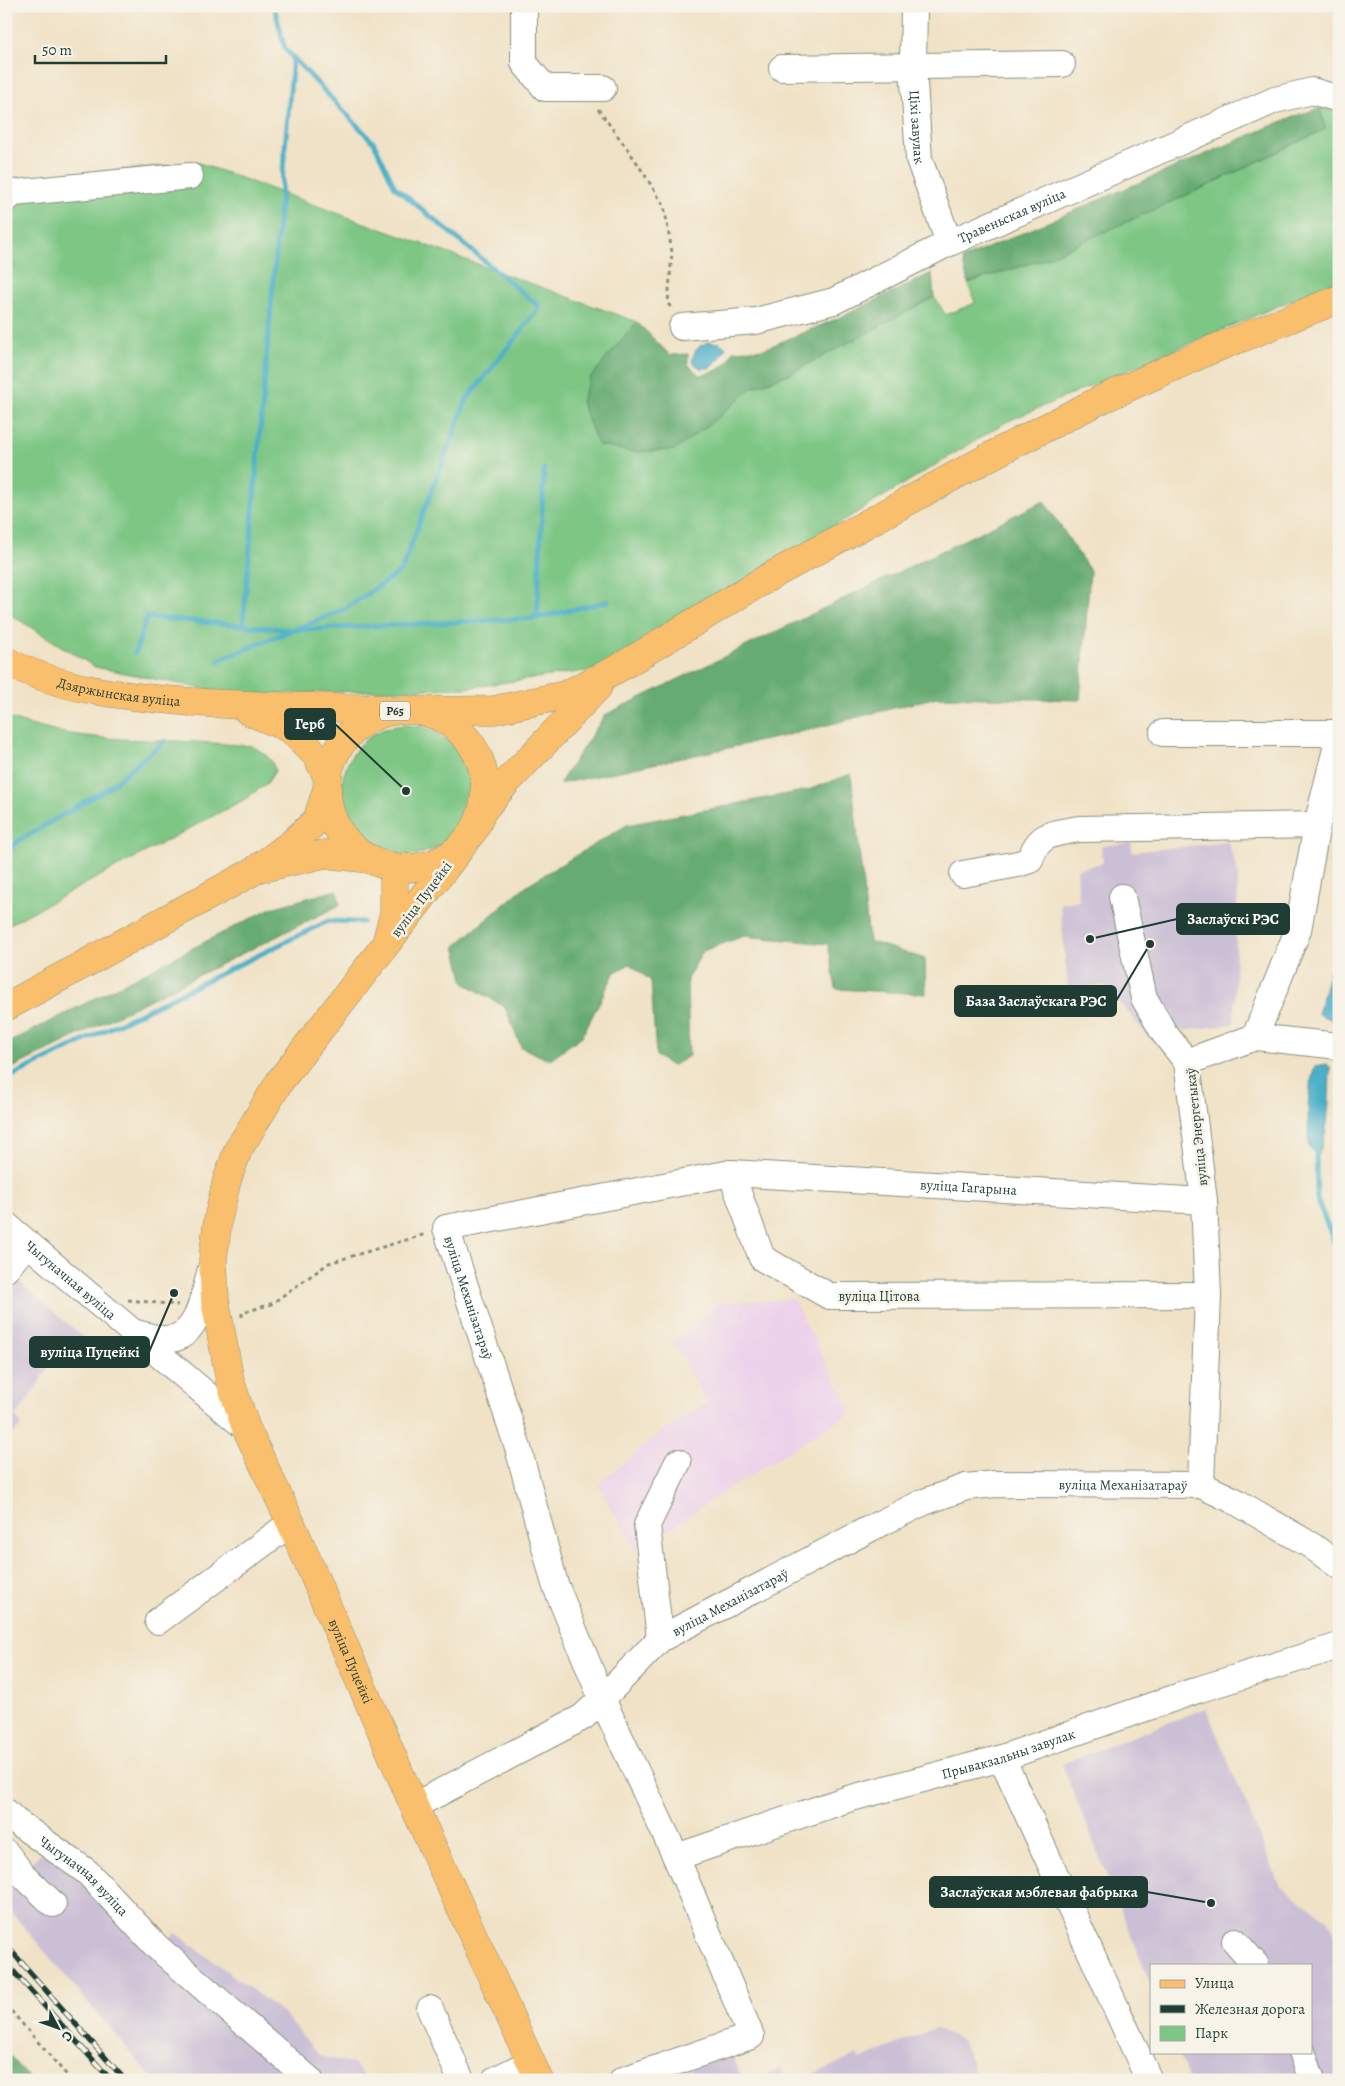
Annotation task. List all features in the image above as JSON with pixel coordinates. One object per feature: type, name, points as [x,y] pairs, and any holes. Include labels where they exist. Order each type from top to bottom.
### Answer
[{"type":"main road","points":[[414,710],[494,710],[565,695],[617,668],[769,577],[1000,451],[1096,402],[1206,352],[1339,299]]},
{"type":"main road","name":"Дзяржынская вуліца","points":[[6,661],[22,670],[50,680],[102,693],[235,705],[414,710]]},
{"type":"main road","points":[[483,810],[556,730],[617,668]]},
{"type":"main road","name":"Дзяржынская вуліца","points":[[235,705],[290,729],[316,756],[326,785]]},
{"type":"main road","name":"Р65","points":[[6,1006],[254,871],[292,843],[317,820],[334,754],[346,736],[364,721],[385,712],[414,710],[441,718],[459,730],[473,747],[484,774],[486,788],[483,810],[474,832],[459,850],[440,862],[417,869],[324,854],[254,871]]},
{"type":"main road","name":"Р65","points":[[326,785],[329,815],[340,832],[352,844],[382,864]]},
{"type":"main road","name":"вуліца Пуцейкі","points":[[459,850],[280,1081],[238,1150],[218,1219],[213,1259],[215,1300],[230,1381],[246,1428],[291,1523],[414,1806],[535,2071]]},
{"type":"main road","name":"вуліца Пуцейкі","points":[[382,864],[394,914],[384,949]]},
{"type":"street","points":[[524,6],[524,63],[545,88],[593,88]]},
{"type":"street","name":"Ціхі завулак","points":[[914,6],[913,67],[919,159],[949,244]]},
{"type":"street","points":[[782,68],[1062,64]]},
{"type":"street","name":"Травеньская вуліца","points":[[682,327],[756,321],[834,302],[949,244],[1275,100],[1312,91],[1339,100]]},
{"type":"street","points":[[6,199],[14,193],[190,176]]},
{"type":"street","points":[[1163,733],[1339,735],[1317,825],[1298,930],[1256,1037],[1339,1046]]},
{"type":"street","points":[[963,874],[1030,860],[1035,845],[1051,834],[1079,829],[1317,825]]},
{"type":"street","points":[[1122,897],[1144,998],[1164,1033],[1187,1062]]},
{"type":"street","name":"вуліца Энергетыкаў","points":[[1200,1485],[1208,1295],[1204,1201],[1187,1062],[1256,1037]]},
{"type":"street","points":[[446,1228],[732,1173]]},
{"type":"street","name":"вуліца Гагарына","points":[[732,1173],[1204,1201]]},
{"type":"street","name":"вуліца Цітова","points":[[732,1173],[762,1258],[829,1296],[1208,1295]]},
{"type":"street","name":"Чыгуначная вуліца","points":[[6,1225],[246,1428]]},
{"type":"street","name":"вуліца Механізатараў","points":[[446,1228],[518,1448],[555,1584],[602,1699],[660,1639],[871,1528],[924,1502],[966,1487],[995,1484],[1200,1485],[1235,1501],[1312,1546],[1339,1566]]},
{"type":"street","points":[[6,1269],[27,1243]]},
{"type":"street","points":[[135,1333],[164,1339],[176,1338],[186,1332],[200,1309],[213,1259]]},
{"type":"street","points":[[660,1639],[647,1526],[678,1462]]},
{"type":"street","points":[[158,1621],[291,1523]]},
{"type":"street","name":"Прывакзальны завулак","points":[[676,1857],[848,1799],[1002,1758],[1200,1689],[1339,1646]]},
{"type":"street","points":[[414,1806],[583,1717],[602,1699],[676,1857],[751,2036],[623,2080]]},
{"type":"street","points":[[1002,1758],[1149,2080]]},
{"type":"street","name":"Чыгуначная вуліца","points":[[6,1812],[14,1820],[87,1872],[157,1947],[310,2080]]},
{"type":"street","points":[[6,1853],[22,1874],[53,1904]]},
{"type":"street","points":[[1235,1941],[1255,1964]]},
{"type":"street","points":[[430,2009],[462,2080]]},
{"type":"street","points":[[1303,2054],[1312,2080]]},
{"type":"street","points":[[495,2080],[535,2071]]},
{"type":"path","points":[[593,88],[664,206],[672,252],[668,303],[682,327]]},
{"type":"path","points":[[248,1312],[271,1304],[329,1263],[446,1228]]},
{"type":"path","points":[[109,1312],[118,1299],[178,1306],[180,1296]]},
{"type":"path","points":[[6,2005],[71,2080]]},
{"type":"shaded area","points":[[1228,842],[1238,872],[1234,1024],[1164,1033],[1153,1041],[1104,985],[1068,988],[1060,903],[1079,901],[1077,869],[1103,863],[1101,846],[1131,843],[1132,852]]},
{"type":"shaded area","points":[[6,1269],[83,1337],[65,1356],[61,1352],[51,1364],[23,1407],[14,1416],[22,1424],[6,1442]]},
{"type":"shaded area","points":[[793,1299],[852,1412],[705,1504],[655,1540],[635,1549],[598,1484],[664,1430],[707,1403],[673,1342],[718,1303]]},
{"type":"shaded area","points":[[1206,1708],[1280,1886],[1329,1920],[1339,1943],[1339,2080],[1189,2080],[1179,2054],[1312,2054],[1312,1964],[1150,1964],[1150,1983],[1062,1764]]},
{"type":"shaded area","points":[[42,1852],[80,1881],[148,1954],[176,1933],[283,2013],[320,2056],[354,2064],[367,2080],[154,2080],[6,1906],[6,1889]]},
{"type":"shaded area","points":[[935,2028],[963,2041],[978,2080],[800,2080],[857,2055],[860,2060]]},
{"type":"shaded area","points":[[732,2055],[743,2080],[659,2080]]},
{"type":"shaded area","points":[[781,2068],[786,2080],[754,2080]]},
{"type":"green space","points":[[1320,108],[1339,112],[1339,280],[1006,422],[599,669],[465,688],[235,695],[95,667],[6,612],[6,180],[199,163],[637,322],[590,378],[720,416],[751,388],[791,373],[934,297],[946,315],[975,303],[968,283],[1044,259],[1209,185],[1325,129]]},
{"type":"green space","points":[[1320,108],[1325,129],[1209,185],[1044,259],[968,283],[962,259],[1292,117]]},
{"type":"green space","points":[[932,273],[934,297],[791,373],[751,388],[720,416],[675,450],[633,452],[598,445],[581,402],[590,378],[637,322],[670,355],[688,354],[688,364],[699,375],[720,369],[728,362],[733,351],[764,349],[841,317]]},
{"type":"green space","points":[[1044,501],[1090,571],[1080,700],[937,697],[780,737],[559,784],[605,715]]},
{"type":"green space","points":[[6,717],[48,730],[69,734],[132,740],[252,746],[270,759],[275,771],[267,783],[245,799],[6,926]]},
{"type":"green space","points":[[407,725],[420,726],[432,730],[453,744],[467,765],[471,777],[471,803],[467,815],[453,836],[432,850],[420,854],[407,855],[394,854],[382,850],[361,836],[347,815],[343,803],[342,790],[343,777],[347,765],[361,744],[382,730],[394,726]]},
{"type":"green space","points":[[851,774],[869,941],[925,959],[926,994],[836,989],[828,944],[744,936],[703,951],[687,979],[689,1056],[672,1066],[656,1056],[651,981],[630,964],[615,972],[582,1036],[549,1060],[521,1047],[505,1007],[464,983],[455,946],[527,885],[627,825],[808,790]]},
{"type":"green space","points":[[337,890],[340,905],[6,1071],[6,1044],[271,908]]},
{"type":"green space","points":[[6,2051],[31,2080],[6,2080]]},
{"type":"water","points":[[708,342],[720,343],[726,348],[710,368],[700,368],[692,362],[695,351]]},
{"type":"water","points":[[1339,937],[1339,1023],[1318,1014]]},
{"type":"water","points":[[1327,1064],[1330,1067],[1328,1112],[1325,1134],[1318,1156],[1309,1148],[1309,1097],[1315,1066]]},
{"type":"waterway","points":[[218,660],[343,610],[401,571],[467,399],[540,307],[395,187],[374,143],[285,49],[274,6]]},
{"type":"waterway","points":[[243,625],[293,57]]},
{"type":"waterway","points":[[544,469],[537,618],[608,601]]},
{"type":"waterway","points":[[135,653],[147,617],[294,630],[537,618]]},
{"type":"waterway","points":[[6,854],[17,842],[108,788],[165,741]]},
{"type":"waterway","points":[[6,1079],[328,921],[363,922]]},
{"type":"waterway","points":[[1316,1148],[1317,1199],[1339,1254]]},
{"type":"railway","points":[[6,1945],[125,2080]]},
{"type":"railway","points":[[6,1963],[111,2080]]},
{"type":"place","name":"Герб","points":[[406,791]]},
{"type":"place","name":"Заслаўскі РЭС","points":[[1090,939]]},
{"type":"place","name":"База Заслаўскага РЭС","points":[[1150,944]]},
{"type":"place","name":"вуліца Пуцейкі","points":[[174,1293]]},
{"type":"place","name":"Заслаўская мэблевая фабрыка","points":[[1211,1903]]}]
